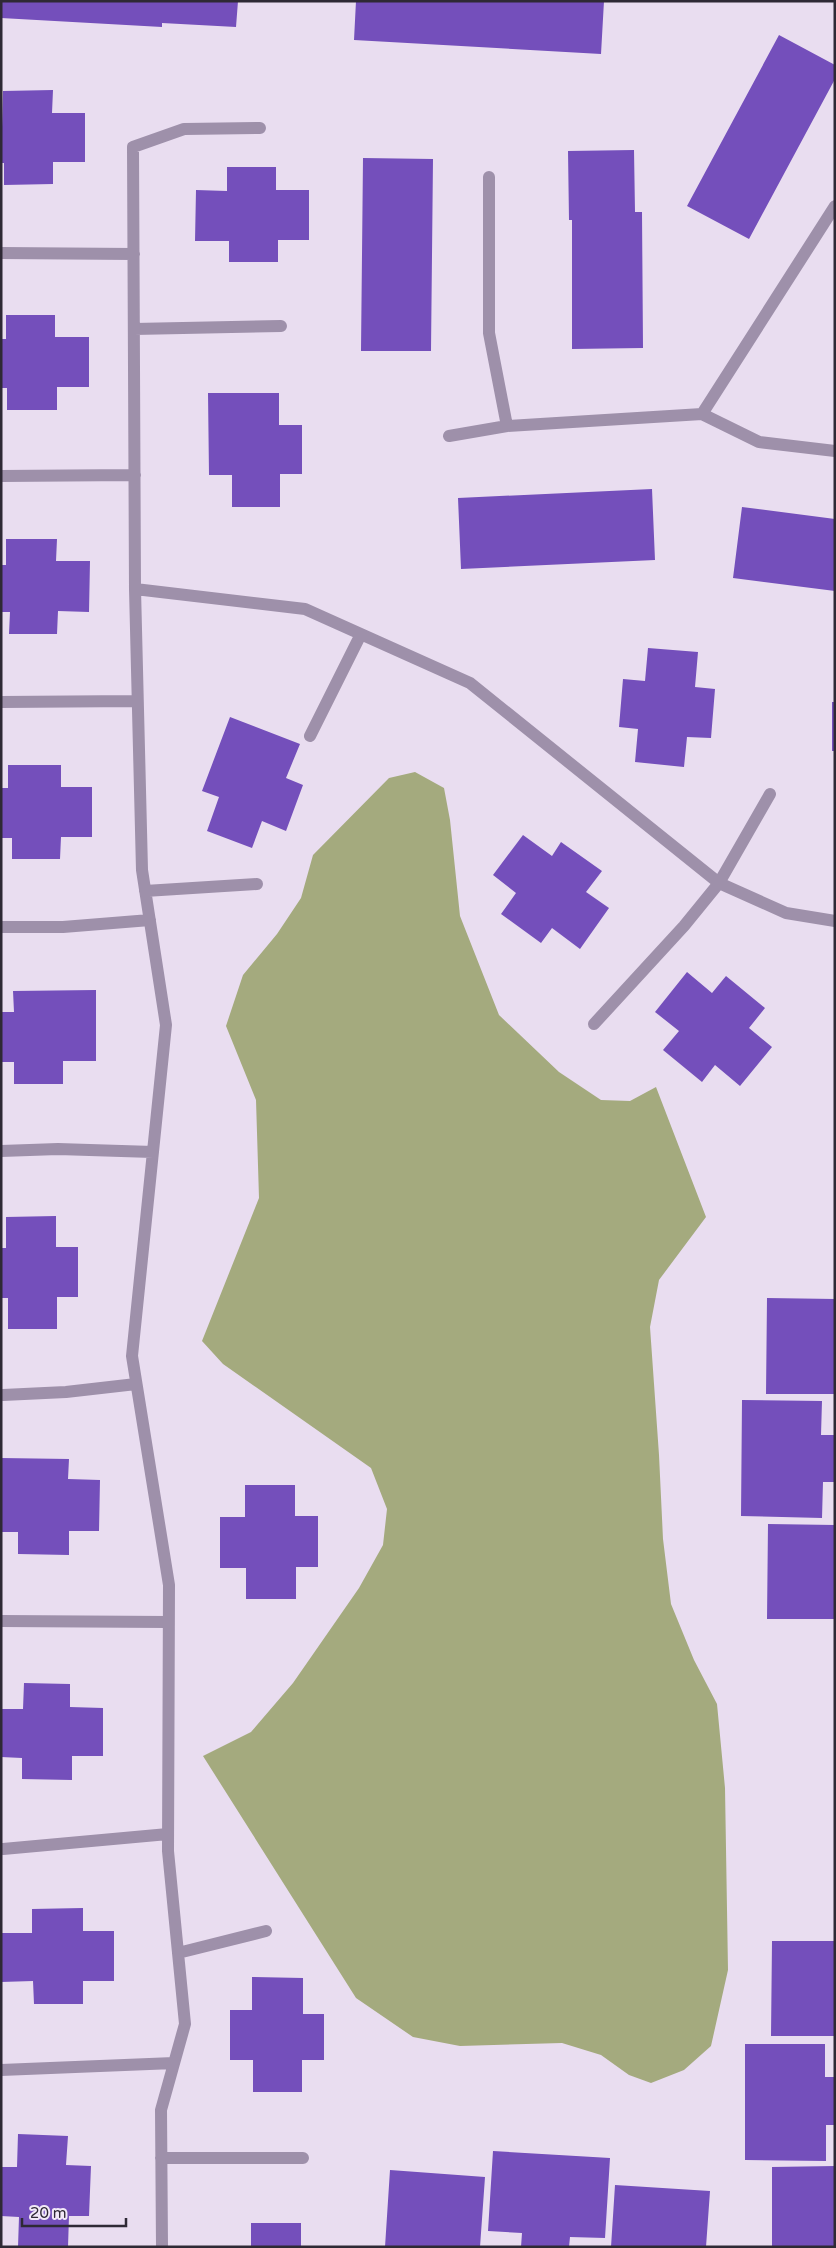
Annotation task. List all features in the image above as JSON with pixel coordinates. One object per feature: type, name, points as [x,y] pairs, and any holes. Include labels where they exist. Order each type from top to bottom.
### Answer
[{"type":"lane","points":[[162,2247],[161,2110],[185,2024],[168,1834],[169,1584],[132,1356],[166,1025],[142,870],[135,589],[133,147],[184,130],[260,128]]},
{"type":"lane","points":[[489,177],[489,333],[507,426]]},
{"type":"lane","points":[[702,414],[835,206]]},
{"type":"lane","points":[[1,252],[134,254]]},
{"type":"lane","points":[[134,329],[281,326]]},
{"type":"lane","points":[[449,436],[507,426],[702,414],[759,442],[835,451]]},
{"type":"lane","points":[[1,476],[134,475]]},
{"type":"lane","points":[[135,589],[305,609],[470,683],[719,883],[786,914],[835,921]]},
{"type":"lane","points":[[310,736],[361,634]]},
{"type":"lane","points":[[1,702],[137,701]]},
{"type":"lane","points":[[594,1024],[684,926],[719,883],[770,794]]},
{"type":"lane","points":[[145,891],[257,884]]},
{"type":"lane","points":[[1,927],[63,927],[150,920]]},
{"type":"lane","points":[[1,1151],[58,1149],[153,1152]]},
{"type":"lane","points":[[3,1395],[66,1392],[136,1384]]},
{"type":"lane","points":[[1,1621],[168,1622]]},
{"type":"lane","points":[[3,1849],[168,1834]]},
{"type":"lane","points":[[178,1953],[266,1931]]},
{"type":"lane","points":[[1,2070],[174,2063]]},
{"type":"lane","points":[[161,2158],[304,2158]]},
{"type":"shaded area","points":[[415,772],[444,788],[450,820],[460,916],[499,1015],[559,1072],[601,1100],[630,1101],[656,1087],[706,1217],[659,1280],[650,1327],[663,1539],[671,1604],[694,1660],[717,1704],[725,1788],[728,1970],[711,2046],[684,2070],[651,2083],[629,2075],[601,2055],[562,2043],[460,2046],[413,2037],[356,1998],[203,1756],[251,1732],[293,1683],[359,1588],[383,1545],[387,1509],[371,1468],[223,1364],[202,1341],[259,1198],[256,1100],[226,1026],[243,975],[277,934],[301,898],[313,855],[389,778]]},
{"type":"building","points":[[1,1],[238,1],[236,27],[162,23],[162,27],[1,18]]},
{"type":"building","points":[[356,1],[604,1],[601,54],[354,40]]},
{"type":"building","points":[[779,35],[835,65],[835,79],[749,239],[687,206]]},
{"type":"building","points":[[53,90],[52,113],[85,113],[85,162],[53,162],[53,184],[4,185],[4,163],[1,163],[3,91]]},
{"type":"building","points":[[634,150],[635,212],[642,212],[643,348],[572,349],[572,220],[569,220],[568,151]]},
{"type":"building","points":[[363,158],[433,159],[431,351],[361,351]]},
{"type":"building","points":[[227,167],[276,167],[276,190],[309,190],[309,240],[278,240],[278,262],[229,262],[229,241],[195,241],[196,190],[227,191]]},
{"type":"building","points":[[6,315],[55,315],[55,337],[89,337],[89,387],[57,387],[57,410],[7,410],[7,388],[1,388],[1,339],[6,339]]},
{"type":"building","points":[[208,393],[279,393],[279,425],[302,425],[302,474],[280,474],[280,507],[232,507],[232,475],[209,475]]},
{"type":"building","points":[[652,489],[655,560],[461,569],[458,498]]},
{"type":"building","points":[[742,507],[835,519],[835,591],[733,578]]},
{"type":"building","points":[[6,539],[57,539],[56,561],[90,561],[89,612],[58,611],[57,634],[9,634],[10,612],[1,612],[1,565],[6,565]]},
{"type":"building","points":[[648,648],[698,652],[695,687],[715,689],[711,738],[687,737],[684,767],[635,762],[638,729],[619,727],[623,679],[645,681]]},
{"type":"building","points":[[832,702],[835,702],[835,751],[832,751]]},
{"type":"building","points":[[230,717],[300,744],[286,778],[303,785],[286,831],[262,821],[252,848],[207,831],[219,797],[202,791]]},
{"type":"building","points":[[8,765],[61,765],[61,787],[92,787],[92,837],[61,837],[60,859],[12,859],[12,838],[1,838],[1,788],[8,788]]},
{"type":"building","points":[[523,835],[552,856],[561,842],[602,871],[586,892],[609,908],[580,949],[552,928],[541,943],[501,914],[516,893],[493,875]]},
{"type":"building","points":[[687,972],[712,993],[726,976],[765,1008],[749,1028],[772,1047],[740,1086],[715,1065],[702,1082],[663,1050],[679,1031],[655,1012]]},
{"type":"building","points":[[96,990],[96,1061],[63,1061],[63,1084],[14,1084],[14,1062],[1,1062],[1,1012],[14,1012],[13,991]]},
{"type":"building","points":[[56,1216],[56,1247],[78,1247],[78,1297],[57,1297],[57,1329],[8,1329],[8,1298],[1,1298],[1,1248],[6,1248],[6,1217]]},
{"type":"building","points":[[767,1298],[835,1299],[835,1394],[766,1394]]},
{"type":"building","points":[[742,1400],[822,1401],[821,1435],[835,1435],[835,1482],[823,1482],[822,1518],[741,1516]]},
{"type":"building","points":[[1,1458],[69,1459],[68,1479],[100,1480],[99,1531],[69,1531],[69,1555],[18,1554],[18,1532],[1,1532]]},
{"type":"building","points":[[245,1485],[295,1485],[295,1516],[318,1516],[318,1567],[296,1567],[296,1599],[246,1599],[246,1568],[220,1568],[220,1517],[245,1517]]},
{"type":"building","points":[[768,1524],[835,1525],[835,1619],[767,1619]]},
{"type":"building","points":[[24,1683],[70,1684],[70,1707],[103,1708],[103,1756],[72,1756],[72,1780],[22,1779],[22,1758],[1,1757],[1,1709],[23,1709]]},
{"type":"building","points":[[83,1908],[83,1931],[114,1931],[114,1981],[83,1981],[83,2004],[34,2004],[33,1981],[1,1982],[1,1933],[32,1933],[32,1909]]},
{"type":"building","points":[[772,1941],[835,1941],[835,2036],[771,2036]]},
{"type":"building","points":[[252,1977],[303,1978],[303,2014],[324,2014],[324,2060],[302,2060],[302,2092],[253,2092],[253,2060],[230,2060],[230,2010],[252,2010]]},
{"type":"building","points":[[745,2044],[825,2044],[825,2077],[835,2077],[835,2125],[826,2125],[826,2161],[745,2160]]},
{"type":"building","points":[[18,2134],[68,2136],[66,2165],[91,2166],[89,2216],[69,2216],[68,2247],[18,2247],[19,2217],[1,2216],[1,2167],[17,2167]]},
{"type":"building","points":[[493,2151],[610,2158],[605,2238],[570,2237],[569,2247],[521,2247],[522,2233],[488,2231]]},
{"type":"building","points":[[835,2166],[835,2247],[772,2247],[772,2167]]},
{"type":"building","points":[[390,2170],[485,2177],[480,2247],[385,2247]]},
{"type":"building","points":[[615,2185],[710,2191],[706,2247],[611,2247]]},
{"type":"building","points":[[251,2223],[301,2223],[301,2247],[251,2247]]}]
